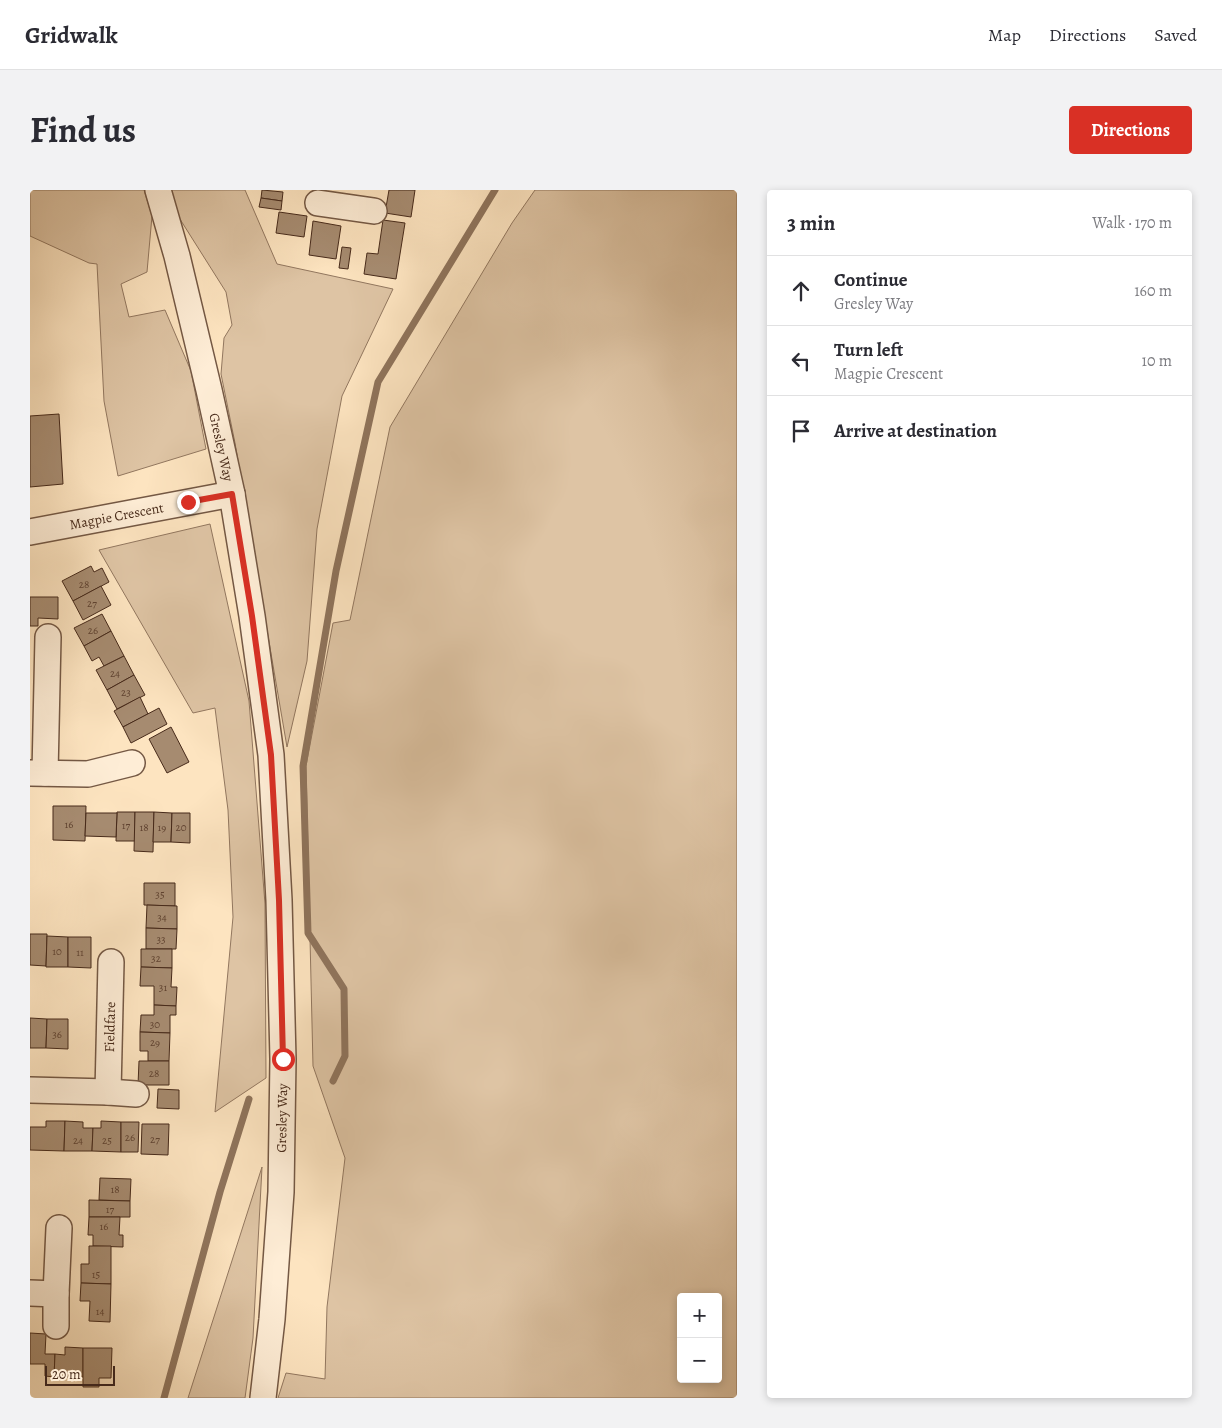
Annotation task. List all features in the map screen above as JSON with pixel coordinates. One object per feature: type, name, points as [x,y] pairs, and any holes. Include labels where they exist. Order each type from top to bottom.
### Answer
[{"type":"street","name":"Gresley Way","points":[[158,190],[177,256],[232,494],[252,616],[271,755],[279,900],[283,1059],[281,1192],[272,1319],[263,1398]]},
{"type":"street","points":[[318,203],[350,199],[374,211]]},
{"type":"street","name":"Magpie Crescent","points":[[30,532],[232,494]]},
{"type":"street","points":[[48,637],[38,675],[37,773],[88,774],[132,763]]},
{"type":"street","name":"Fieldfare","points":[[108,1092],[111,962]]},
{"type":"street","points":[[30,1090],[136,1094]]},
{"type":"street","points":[[56,1326],[59,1228]]},
{"type":"street","points":[[30,1293],[56,1294]]},
{"type":"shaded area","points":[[30,190],[144,190],[152,216],[147,272],[121,284],[129,317],[165,310],[191,371],[206,449],[118,476],[104,401],[97,264],[89,263],[30,236]]},
{"type":"shaded area","points":[[171,190],[245,190],[277,264],[393,289],[342,396],[317,529],[307,661],[287,747],[235,443],[221,374],[224,338],[232,325],[226,292],[178,216]]},
{"type":"shaded area","points":[[535,190],[737,190],[737,1398],[278,1398],[286,1373],[325,1379],[327,1307],[345,1158],[313,1066],[306,766],[333,623],[350,620],[390,427],[512,223]]},
{"type":"shaded area","points":[[210,524],[249,701],[265,904],[266,1078],[215,1112],[233,917],[228,810],[215,708],[193,713],[99,550]]},
{"type":"shaded area","points":[[262,1167],[253,1338],[245,1398],[188,1398]]},
{"type":"building","points":[[262,190],[283,192],[282,201],[261,198]]},
{"type":"building","points":[[389,190],[415,190],[411,217],[385,213]]},
{"type":"building","points":[[261,198],[282,201],[281,210],[259,207]]},
{"type":"building","points":[[279,212],[307,216],[304,237],[276,233]]},
{"type":"building","points":[[383,220],[405,223],[396,279],[364,274],[367,253],[378,254]]},
{"type":"building","points":[[313,221],[341,226],[336,259],[309,255]]},
{"type":"building","points":[[342,247],[351,248],[348,269],[339,268]]},
{"type":"building","points":[[59,414],[63,484],[30,487],[30,416]]},
{"type":"building","points":[[91,566],[94,572],[102,568],[109,582],[73,601],[62,581]]},
{"type":"building","points":[[101,586],[111,605],[83,620],[73,601]]},
{"type":"building","points":[[30,597],[58,597],[58,619],[38,618],[38,626],[30,626]]},
{"type":"building","points":[[102,614],[111,631],[84,646],[74,628]]},
{"type":"building","points":[[111,631],[124,656],[104,666],[99,657],[92,661],[84,646]]},
{"type":"building","points":[[124,656],[134,675],[107,690],[96,670]]},
{"type":"building","points":[[134,675],[145,695],[117,709],[107,690]]},
{"type":"building","points":[[140,697],[148,714],[123,727],[114,711]]},
{"type":"building","points":[[159,708],[167,724],[131,743],[123,727]]},
{"type":"building","points":[[171,727],[189,762],[167,773],[149,739]]},
{"type":"building","points":[[53,806],[86,806],[85,841],[53,840]]},
{"type":"building","points":[[117,812],[135,812],[135,841],[116,841]]},
{"type":"building","points":[[135,812],[154,812],[153,852],[134,851]]},
{"type":"building","points":[[154,812],[172,813],[171,842],[153,842]]},
{"type":"building","points":[[86,813],[117,813],[116,837],[85,836]]},
{"type":"building","points":[[172,813],[190,813],[190,843],[171,842]]},
{"type":"building","points":[[144,883],[175,883],[175,906],[144,905]]},
{"type":"building","points":[[147,905],[177,906],[177,929],[146,928]]},
{"type":"building","points":[[146,928],[177,929],[176,949],[146,949]]},
{"type":"building","points":[[30,934],[47,934],[46,966],[30,965]]},
{"type":"building","points":[[47,936],[68,937],[68,967],[46,967]]},
{"type":"building","points":[[68,937],[91,937],[91,968],[68,967]]},
{"type":"building","points":[[141,949],[172,949],[172,968],[141,967]]},
{"type":"building","points":[[141,967],[172,968],[171,987],[177,987],[176,1006],[154,1005],[154,986],[140,986]]},
{"type":"building","points":[[154,1005],[176,1006],[176,1015],[170,1015],[170,1033],[140,1032],[141,1015],[154,1015]]},
{"type":"building","points":[[30,1018],[47,1019],[46,1048],[30,1048]]},
{"type":"building","points":[[47,1019],[68,1019],[68,1049],[46,1048]]},
{"type":"building","points":[[140,1032],[170,1033],[169,1061],[148,1061],[148,1051],[140,1051]]},
{"type":"building","points":[[139,1061],[169,1061],[169,1085],[138,1085]]},
{"type":"building","points":[[158,1089],[179,1090],[179,1109],[157,1108]]},
{"type":"building","points":[[46,1121],[65,1121],[64,1151],[30,1150],[30,1127],[46,1127]]},
{"type":"building","points":[[65,1121],[83,1122],[83,1128],[93,1128],[92,1151],[64,1151]]},
{"type":"building","points":[[101,1121],[121,1122],[121,1152],[92,1151],[93,1128],[101,1128]]},
{"type":"building","points":[[121,1122],[139,1122],[138,1152],[121,1152]]},
{"type":"building","points":[[142,1124],[169,1124],[168,1155],[141,1154]]},
{"type":"building","points":[[100,1178],[131,1179],[130,1201],[99,1200]]},
{"type":"building","points":[[89,1200],[130,1201],[130,1217],[89,1217]]},
{"type":"building","points":[[89,1217],[120,1217],[119,1235],[123,1235],[123,1247],[93,1246],[93,1235],[88,1235]]},
{"type":"building","points":[[89,1246],[111,1246],[111,1284],[81,1283],[81,1264],[89,1264]]},
{"type":"building","points":[[81,1283],[111,1284],[110,1322],[89,1321],[90,1301],[80,1301]]},
{"type":"building","points":[[30,1333],[46,1334],[45,1354],[55,1354],[54,1377],[45,1376],[45,1364],[30,1364]]},
{"type":"building","points":[[65,1347],[83,1348],[83,1377],[54,1377],[55,1354],[65,1355]]},
{"type":"building","points":[[83,1348],[112,1348],[111,1378],[99,1378],[99,1387],[83,1387]]},
{"type":"waterway","points":[[333,1081],[345,1056],[344,989],[308,933],[303,766],[336,571],[378,382],[495,190]]},
{"type":"waterway","points":[[164,1398],[220,1192],[249,1099]]},
{"type":"route","points":[[188,502],[232,494],[252,616],[271,755],[279,900],[283,1059]]}]
